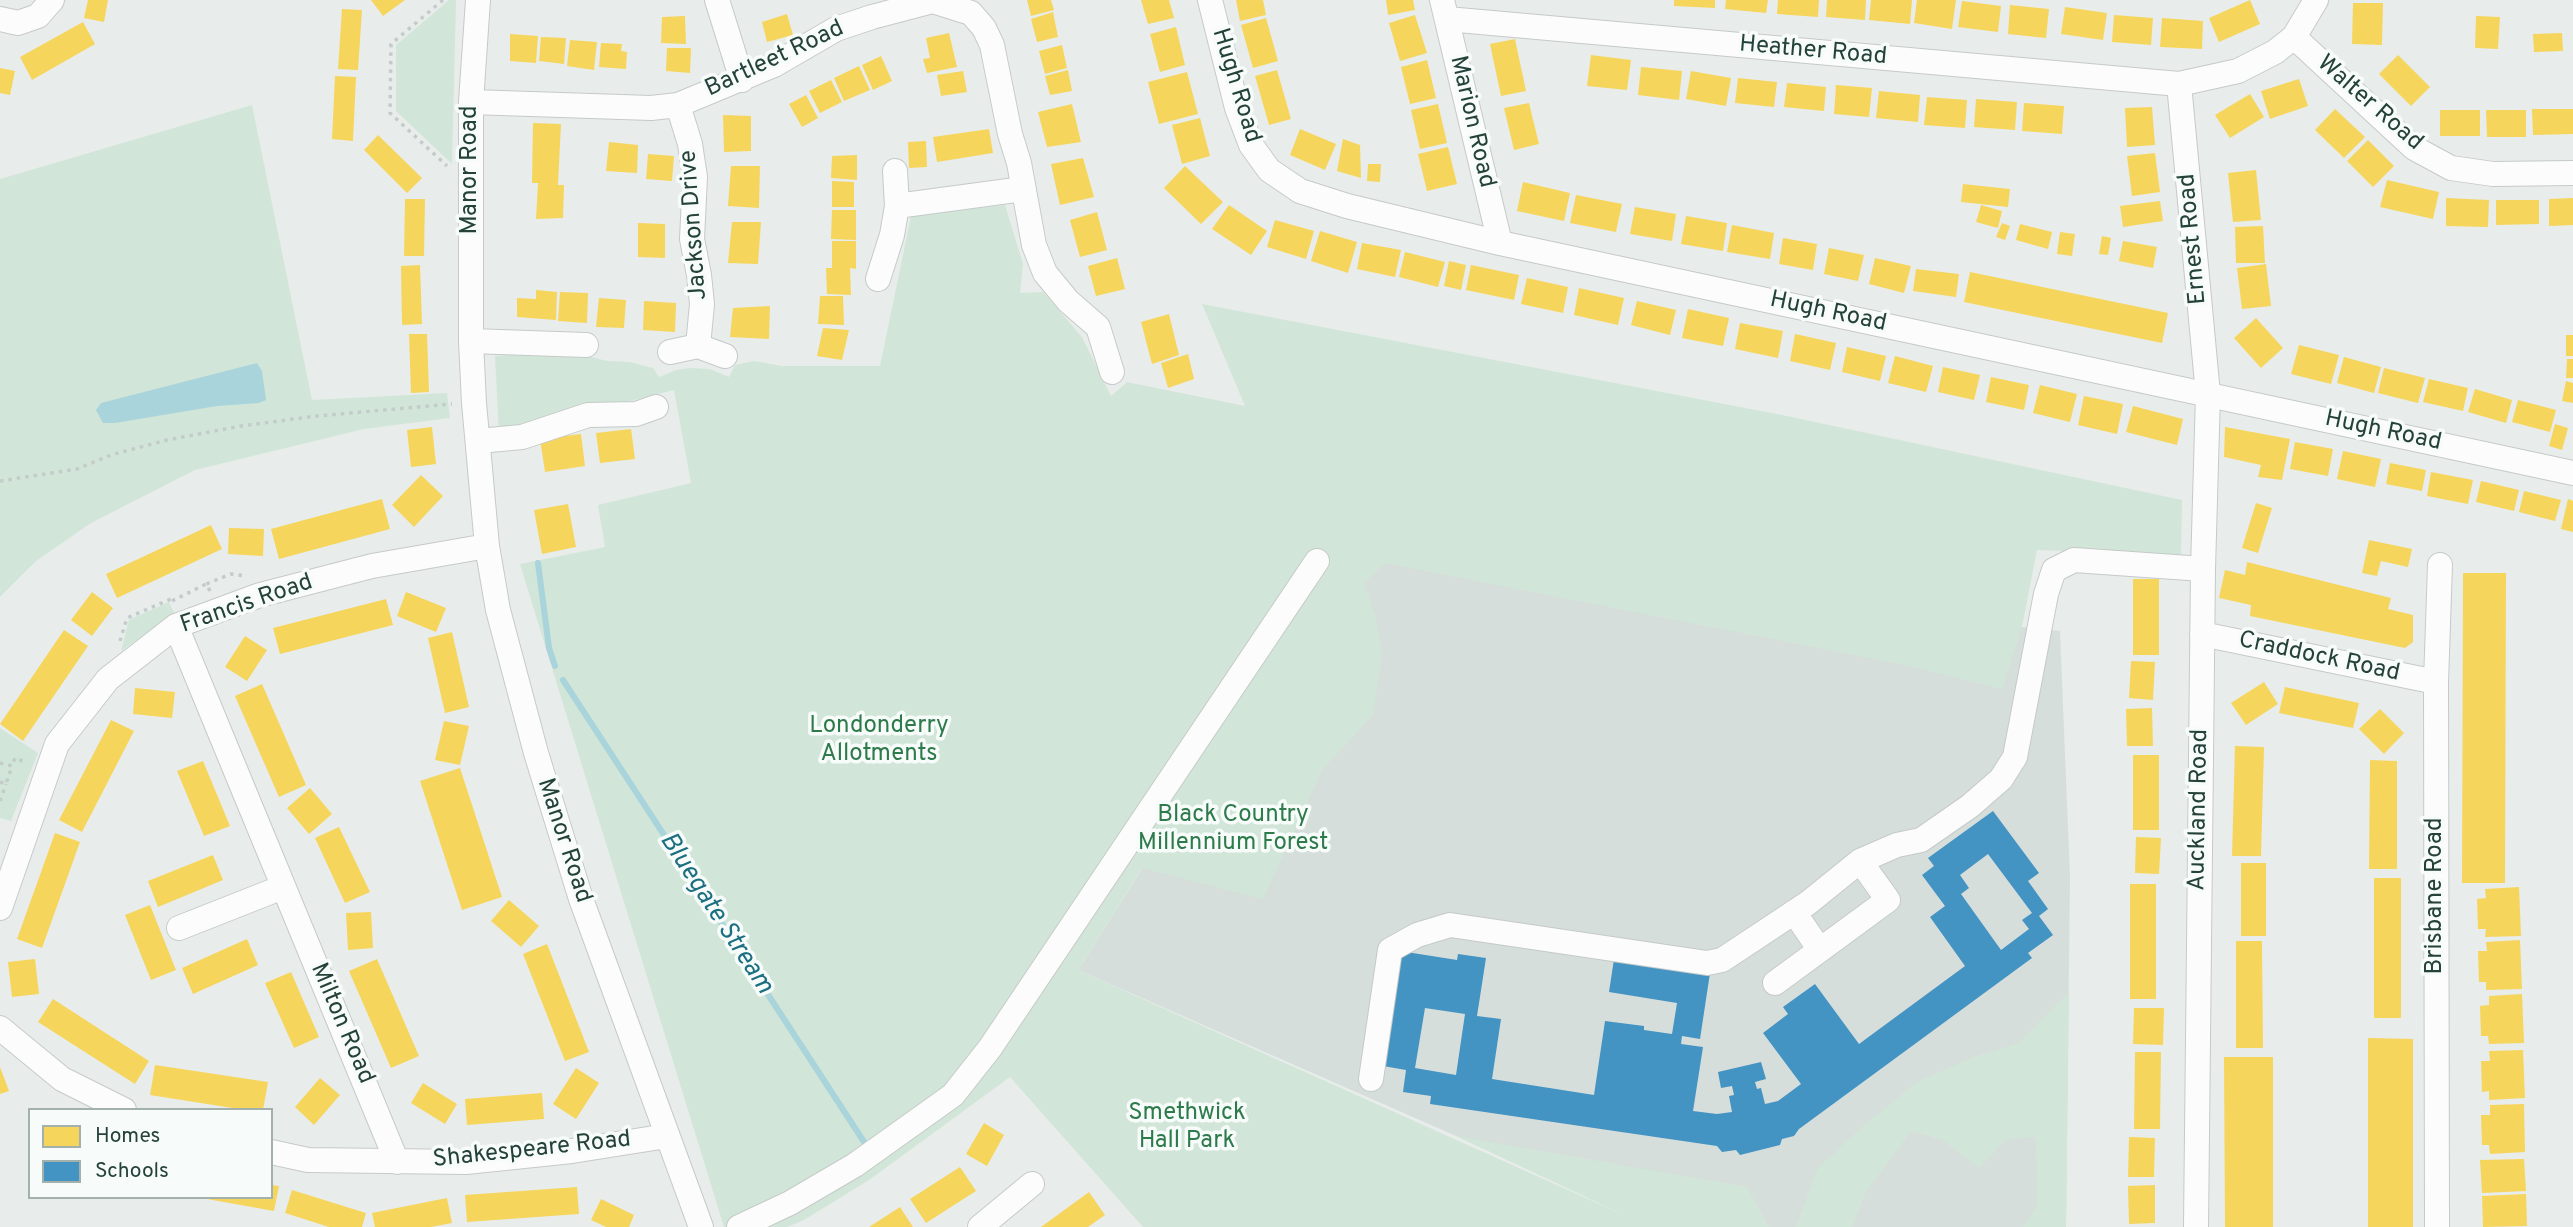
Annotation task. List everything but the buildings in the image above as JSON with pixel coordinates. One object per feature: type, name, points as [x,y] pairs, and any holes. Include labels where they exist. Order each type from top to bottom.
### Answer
[{"type":"street","points":[[0,19],[18,23],[38,16],[52,0]]},
{"type":"street","name":"Manor Road","points":[[478,0],[471,102],[471,341],[487,547],[498,610],[536,753],[581,899],[701,1227]]},
{"type":"street","points":[[717,0],[742,80]]},
{"type":"street","name":"Hugh Road","points":[[1210,0],[1237,108],[1251,145],[1269,170],[1300,191],[1347,206],[1500,243],[2573,473]]},
{"type":"street","points":[[2294,37],[2316,0]]},
{"type":"street","name":"Bartleet Road","points":[[471,102],[651,108],[678,105],[774,65],[836,29],[872,17],[933,1],[971,13],[984,28],[992,44],[1010,134],[1019,163],[1034,245],[1035,277],[1098,327],[1112,372]]},
{"type":"street","name":"Marion Road","points":[[1444,9],[1500,243]]},
{"type":"street","name":"Heather Road","points":[[1444,9],[2179,84],[2238,71],[2275,52],[2294,37]]},
{"type":"street","name":"Walter Road","points":[[2294,37],[2414,148],[2451,168],[2493,174],[2573,173]]},
{"type":"street","name":"Ernest Road","points":[[2179,84],[2208,394]]},
{"type":"street","name":"Jackson Drive","points":[[678,105],[690,144],[695,177],[692,239],[702,304],[698,346]]},
{"type":"street","points":[[878,279],[892,234],[897,206],[895,171]]},
{"type":"street","points":[[897,206],[1023,189]]},
{"type":"street","points":[[471,341],[586,345]]},
{"type":"street","points":[[670,352],[698,346],[725,356]]},
{"type":"street","name":"Auckland Road","points":[[2196,1227],[2202,634],[2208,394]]},
{"type":"street","points":[[478,442],[522,438],[588,415],[635,414],[656,407]]},
{"type":"street","name":"Francis Road","points":[[0,908],[57,744],[108,679],[176,626],[260,595],[372,566],[487,547]]},
{"type":"street","points":[[1371,1079],[1390,950],[1417,935],[1450,925],[1707,963],[1722,960],[1794,912],[1860,861],[1896,845],[1921,840],[1970,806],[2001,779],[2015,757],[2046,594],[2054,570],[2074,560],[2203,569]]},
{"type":"street","points":[[739,1227],[790,1203],[855,1165],[953,1095],[990,1048],[1317,561]]},
{"type":"street","name":"Brisbane Road","points":[[2437,1227],[2436,682],[2440,565]]},
{"type":"street","name":"Milton Road","points":[[176,626],[397,1162]]},
{"type":"street","name":"Craddock Road","points":[[2202,634],[2436,682]]},
{"type":"street","points":[[1775,983],[1888,900],[1860,861]]},
{"type":"street","points":[[178,928],[283,887]]},
{"type":"street","points":[[1794,912],[1820,950]]},
{"type":"street","points":[[0,1028],[62,1079],[120,1108]]},
{"type":"street","name":"Shakespeare Road","points":[[273,1152],[309,1160],[466,1162],[572,1151],[667,1136]]},
{"type":"street","points":[[980,1227],[1032,1184]]},
{"type":"path","points":[[443,0],[391,44],[390,113],[453,171]]},
{"type":"path","points":[[0,481],[77,469],[111,455],[167,440],[241,426],[452,404]]},
{"type":"path","points":[[118,649],[127,618],[171,599]]},
{"type":"path","points":[[0,801],[15,758],[34,766]]},
{"type":"path","points":[[0,762],[12,766]]},
{"type":"path","points":[[0,782],[6,784]]},
{"type":"shaded area","points":[[1364,517],[2022,627],[2060,631],[2070,876],[2066,1227],[1653,1227],[1456,1136],[1078,970]]},
{"type":"green space","points":[[449,0],[456,0],[452,164],[396,111],[396,45]]},
{"type":"green space","points":[[252,105],[312,400],[447,393],[450,418],[364,429],[195,470],[91,523],[36,561],[0,597],[0,179]]},
{"type":"green space","name":"Londonderry Allotments","points":[[1005,205],[1023,264],[1020,293],[1043,292],[1082,337],[1111,396],[1127,382],[1245,406],[1202,304],[1782,415],[2182,500],[2181,555],[2037,550],[2022,627],[2002,689],[1905,665],[1385,563],[1364,583],[1375,615],[1382,652],[1373,715],[1322,770],[1263,899],[1142,868],[1078,970],[1626,1216],[1456,1136],[1747,1187],[1769,1227],[1143,1227],[1010,1077],[869,1180],[804,1220],[787,1227],[724,1227],[520,564],[605,547],[598,505],[691,483],[674,390],[499,434],[495,356],[575,353],[653,368],[659,377],[690,368],[710,369],[729,377],[735,365],[754,361],[782,366],[880,366],[911,216]]},
{"type":"green space","points":[[169,602],[176,617],[154,628],[121,651],[129,620]]},
{"type":"green space","points":[[0,728],[38,753],[11,821],[0,818]]},
{"type":"green space","points":[[2069,992],[2066,1227],[2023,1227],[2038,1205],[2036,1137],[2006,1139],[1979,1168],[1943,1140],[1911,1131],[1865,1193],[1852,1227],[1796,1227],[1818,1168],[1867,1123],[1917,1082],[1974,1057],[2019,1043]]},
{"type":"water","points":[[257,363],[262,371],[266,400],[259,403],[217,406],[115,423],[103,423],[96,410],[101,403]]},
{"type":"waterway","name":"Bluegate Stream","points":[[538,563],[549,648],[555,666]]},
{"type":"waterway","name":"Bluegate Stream","points":[[563,680],[868,1148]]},
{"type":"park label","name":"Black Country Millennium Forest","points":[[1233,830]]},
{"type":"park label","name":"Smethwick Hall Park","points":[[1187,1128]]}]
